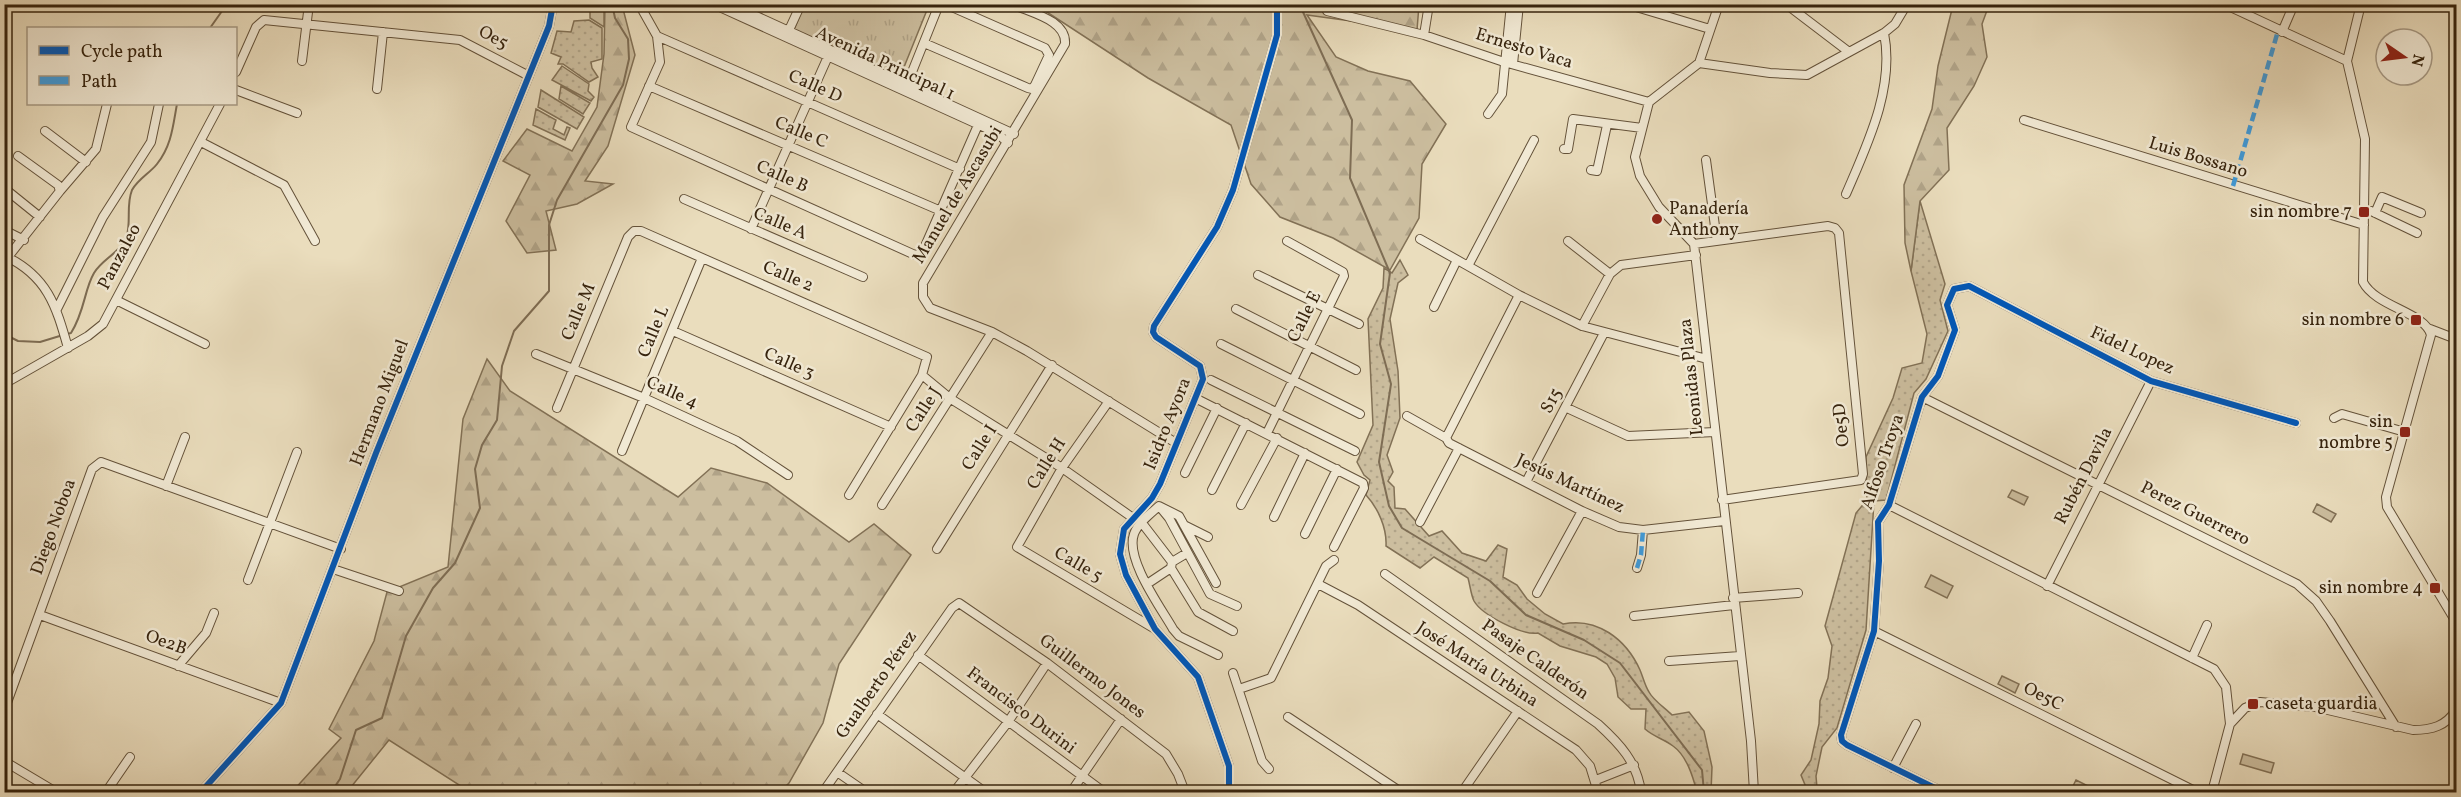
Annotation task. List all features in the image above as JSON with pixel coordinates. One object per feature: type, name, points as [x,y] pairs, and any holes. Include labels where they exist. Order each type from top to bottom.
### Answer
[{"type":"street","points":[[302,61],[309,4]]},
{"type":"street","name":"Hermano Miguel","points":[[201,792],[280,703],[410,365],[549,26],[552,4]]},
{"type":"street","points":[[639,4],[657,36],[660,62],[649,86]]},
{"type":"street","name":"Avenida Principal 1","points":[[713,4],[906,87],[997,133],[1008,143]]},
{"type":"street","points":[[730,4],[789,30],[830,53],[751,229]]},
{"type":"street","points":[[789,30],[801,4]]},
{"type":"street","points":[[924,43],[1032,89],[1049,55],[1048,50],[944,4],[938,8],[906,87],[1014,134]]},
{"type":"street","name":"Manuel de Ascasubi","points":[[1012,4],[1060,26],[1066,35],[1065,44],[1014,134],[924,283],[923,297],[930,308],[992,332],[1052,365],[1176,443]]},
{"type":"street","name":"Isidro Ayora","points":[[1229,792],[1229,766],[1198,677],[1155,629],[1126,575],[1120,554],[1124,529],[1138,520],[1152,498],[1203,379],[1200,366],[1156,337],[1153,332],[1154,326],[1217,227],[1233,190],[1277,35],[1277,4]]},
{"type":"street","name":"Ernesto Vaca","points":[[1324,4],[1327,11],[1424,35],[1509,63],[1649,102]]},
{"type":"street","points":[[1424,35],[1429,4]]},
{"type":"street","points":[[1509,63],[1511,4]]},
{"type":"street","points":[[1488,114],[1503,94],[1519,4]]},
{"type":"street","points":[[1626,4],[1710,29]]},
{"type":"street","points":[[1706,160],[1717,241],[1694,244],[1659,207],[1640,176],[1635,157],[1649,102],[1699,63],[1719,4]]},
{"type":"street","points":[[1786,4],[1849,52]]},
{"type":"street","points":[[1699,63],[1794,76],[1818,70],[1884,33],[1894,24],[1907,4]]},
{"type":"street","points":[[2224,4],[2347,61]]},
{"type":"street","points":[[2282,32],[2294,4]]},
{"type":"street","points":[[2361,4],[2347,61],[2365,139],[2362,276],[2366,287],[2373,295],[2430,328],[2457,339]]},
{"type":"street","name":"Oe5","points":[[237,70],[261,21],[460,40],[529,76]]},
{"type":"street","points":[[377,89],[383,32]]},
{"type":"street","points":[[1846,194],[1870,136],[1881,99],[1887,47],[1884,33]]},
{"type":"street","name":"Calle D","points":[[657,36],[960,169]]},
{"type":"street","name":"Calle B","points":[[649,86],[631,127],[919,256],[941,211]]},
{"type":"street","name":"Calle C","points":[[649,86],[941,211]]},
{"type":"street","points":[[237,90],[297,113]]},
{"type":"street","points":[[68,348],[57,309],[36,275],[6,257],[24,240],[60,191],[86,162],[101,137],[107,105]]},
{"type":"street","points":[[57,309],[103,217],[151,142],[159,105]]},
{"type":"street","name":"Panzaleo","points":[[4,384],[98,329],[116,300],[220,105]]},
{"type":"street","points":[[1564,149],[1568,149],[1573,120],[1642,128]]},
{"type":"street","name":"Luis Bossano","points":[[2024,120],[2364,225]]},
{"type":"street","points":[[941,211],[978,125]]},
{"type":"street","points":[[1591,170],[1597,171],[1607,125]]},
{"type":"street","points":[[45,131],[86,162]]},
{"type":"street","points":[[1471,262],[1534,140]]},
{"type":"street","points":[[201,142],[284,186],[315,242]]},
{"type":"street","points":[[18,156],[58,185],[60,191]]},
{"type":"street","points":[[4,188],[40,218]]},
{"type":"street","points":[[2375,213],[2382,197],[2421,213]]},
{"type":"street","name":"Calle A","points":[[684,199],[863,277]]},
{"type":"street","points":[[2365,209],[2417,233]]},
{"type":"street","name":"Oe5D","points":[[1717,241],[1828,226],[1835,228],[1839,233],[1863,474],[1862,480],[1856,483],[1722,500]]},
{"type":"street","points":[[4,230],[24,240]]},
{"type":"street","name":"Calle 2","points":[[634,231],[641,231],[927,357],[922,375]]},
{"type":"street","name":"Calle M","points":[[557,408],[628,237],[634,231]]},
{"type":"street","points":[[1420,239],[1457,260],[1471,262],[1519,295],[1582,326],[1707,359]]},
{"type":"street","points":[[1568,241],[1610,274]]},
{"type":"street","name":"Calle E","points":[[1267,434],[1344,276],[1343,272],[1287,242]]},
{"type":"street","name":"Leonidas Plaza","points":[[1694,244],[1733,601],[1751,741],[1754,792]]},
{"type":"street","points":[[1582,326],[1610,274],[1621,265],[1696,255]]},
{"type":"street","name":"Calle L","points":[[622,452],[702,258]]},
{"type":"street","points":[[1434,307],[1457,260]]},
{"type":"street","points":[[1258,275],[1359,324]]},
{"type":"street","name":"Fidel Lopez","points":[[1964,285],[2151,381],[2296,423]]},
{"type":"street","name":"Alfoso Troya","points":[[1893,768],[1847,745],[1842,741],[1842,735],[1874,631],[1879,561],[1878,522],[1888,505],[1922,397],[1938,376],[1954,330],[1954,321],[1948,311],[1948,299],[1954,289],[1964,285]]},
{"type":"street","points":[[1446,438],[1519,295]]},
{"type":"street","points":[[116,300],[205,344]]},
{"type":"street","points":[[1236,309],[1356,370]]},
{"type":"street","points":[[2430,328],[2431,342],[2386,497],[2387,507],[2457,622]]},
{"type":"street","name":"Calle 3","points":[[673,331],[891,427]]},
{"type":"street","name":"Calle J","points":[[882,505],[992,332]]},
{"type":"street","name":"S15","points":[[1526,482],[1567,408],[1604,333]]},
{"type":"street","points":[[1221,344],[1360,414]]},
{"type":"street","name":"Calle 4","points":[[536,354],[644,398],[737,441],[788,475]]},
{"type":"street","name":"Calle I","points":[[937,549],[1052,365]]},
{"type":"street","points":[[849,495],[922,375],[951,399],[1062,468],[1138,520],[1172,565],[1198,612],[1233,632]]},
{"type":"street","points":[[1210,380],[1355,452]]},
{"type":"street","name":"Rubén Davila","points":[[2047,586],[2151,381]]},
{"type":"street","name":"Perez Guerrero","points":[[1922,397],[2298,584],[2307,591],[2330,621],[2396,726]]},
{"type":"street","points":[[1195,398],[1360,479],[1364,488],[1334,548]]},
{"type":"street","name":"Calle H","points":[[1017,548],[1062,468],[1109,401]]},
{"type":"street","points":[[1185,473],[1217,408]]},
{"type":"street","points":[[1567,408],[1628,436],[1715,432]]},
{"type":"street","points":[[2334,418],[2342,414],[2405,432]]},
{"type":"street","name":"Jesús Martínez","points":[[1407,416],[1459,448],[1582,511],[1619,527],[1643,530],[1724,521]]},
{"type":"street","points":[[1212,490],[1246,423]]},
{"type":"street","points":[[166,486],[184,437]]},
{"type":"street","points":[[1241,505],[1277,438]]},
{"type":"street","points":[[1420,522],[1459,448]]},
{"type":"street","points":[[248,580],[297,452]]},
{"type":"street","points":[[1274,516],[1305,453]]},
{"type":"street","name":"Diego Noboa","points":[[4,711],[95,465],[105,463],[340,549]]},
{"type":"street","points":[[1305,534],[1337,469]]},
{"type":"street","points":[[1152,498],[1169,519],[1210,594],[1237,606]]},
{"type":"street","points":[[1888,505],[2214,669],[2221,676],[2229,702],[2230,724],[2212,792]]},
{"type":"street","points":[[1159,506],[1138,520],[1132,547],[1147,584],[1176,633],[1218,656]]},
{"type":"street","points":[[1159,506],[1177,514],[1216,583]]},
{"type":"street","points":[[1537,593],[1582,511]]},
{"type":"street","points":[[1184,525],[1208,537]]},
{"type":"street","points":[[1637,568],[1641,555],[1643,530]]},
{"type":"street","name":"Calle 5","points":[[1017,548],[1155,629]]},
{"type":"street","points":[[1147,584],[1187,553]]},
{"type":"street","points":[[1239,688],[1271,678],[1328,564],[1334,560]]},
{"type":"street","points":[[333,569],[399,591]]},
{"type":"street","name":"Pasaje Calderón","points":[[1385,574],[1598,724],[1628,754],[1634,765],[1641,792]]},
{"type":"street","name":"José María Urbina","points":[[1318,584],[1358,605],[1576,750],[1590,766],[1598,792]]},
{"type":"street","points":[[1634,616],[1798,593]]},
{"type":"street","name":"Gualberto Pérez","points":[[823,792],[952,608],[956,604],[963,603]]},
{"type":"street","name":"Guillermo Jones","points":[[963,603],[1047,663],[1166,754],[1179,774],[1185,792]]},
{"type":"street","points":[[178,666],[206,633],[214,613]]},
{"type":"street","name":"Oe2B","points":[[40,615],[280,703]]},
{"type":"street","points":[[2192,658],[2207,625]]},
{"type":"street","name":"Oe5C","points":[[1874,631],[2197,792]]},
{"type":"street","name":"Francisco Durini","points":[[918,654],[1104,792]]},
{"type":"street","points":[[1669,662],[1740,656]]},
{"type":"street","points":[[954,792],[1008,722],[1047,663]]},
{"type":"street","points":[[1233,673],[1262,761],[1269,769]]},
{"type":"street","points":[[2230,724],[2245,708],[2266,700],[2315,707],[2396,726],[2429,730],[2442,725],[2457,710]]},
{"type":"street","points":[[1462,792],[1518,711]]},
{"type":"street","points":[[877,714],[985,792]]},
{"type":"street","points":[[1288,717],[1401,792]]},
{"type":"street","points":[[1071,792],[1121,719]]},
{"type":"street","points":[[1916,724],[1893,768],[1943,792]]},
{"type":"street","points":[[106,792],[130,757]]},
{"type":"street","points":[[4,760],[56,792]]},
{"type":"street","points":[[1596,780],[1634,765]]},
{"type":"street","points":[[837,772],[866,792]]},
{"type":"green space","points":[[590,5],[604,5],[604,27],[590,18]]},
{"type":"green space","points":[[605,5],[622,5],[635,55],[608,146],[585,181],[613,184],[577,204],[546,211],[556,250],[527,253],[506,221],[530,175],[503,161],[527,129],[572,151],[597,107],[604,54]]},
{"type":"green space","points":[[804,5],[929,5],[900,77],[794,30]]},
{"type":"green space","points":[[1036,5],[1419,5],[1417,30],[1307,15],[1336,57],[1368,71],[1410,81],[1446,124],[1422,164],[1419,218],[1390,270],[1333,238],[1280,217],[1251,184],[1231,125],[1148,78]]},
{"type":"green space","points":[[1953,5],[1989,5],[1982,24],[1987,57],[1974,86],[1947,128],[1949,170],[1920,201],[1911,271],[1905,243],[1904,185],[1932,109],[1938,66]]},
{"type":"green space","points":[[589,20],[602,28],[602,59],[591,62],[598,77],[589,82],[563,64],[558,64],[561,57],[551,53],[557,31],[571,32],[574,21]]},
{"type":"green space","points":[[562,66],[589,84],[588,91],[594,97],[591,101],[552,80]]},
{"type":"green space","points":[[561,86],[590,103],[583,114],[559,99]]},
{"type":"green space","points":[[541,90],[584,117],[577,129],[538,107]]},
{"type":"green space","points":[[536,109],[556,120],[553,129],[564,135],[567,127],[570,128],[565,140],[533,125]]},
{"type":"green space","points":[[1920,201],[1945,284],[1940,300],[1948,331],[1926,379],[1914,393],[1886,500],[1874,501],[1866,630],[1837,728],[1822,747],[1816,776],[1817,788],[1831,792],[1808,792],[1801,775],[1811,760],[1819,724],[1820,701],[1828,678],[1832,646],[1825,626],[1856,513],[1867,500],[1866,457],[1893,398],[1902,368],[1922,363],[1927,334],[1911,271]]},
{"type":"green space","points":[[1400,260],[1408,275],[1398,283],[1390,319],[1398,371],[1400,418],[1387,455],[1393,472],[1388,481],[1394,487],[1395,508],[1405,509],[1429,536],[1442,531],[1462,553],[1486,561],[1498,545],[1507,549],[1503,577],[1517,585],[1527,599],[1545,614],[1563,624],[1587,624],[1599,627],[1618,640],[1634,659],[1653,698],[1672,715],[1689,712],[1704,731],[1712,767],[1711,792],[1697,792],[1686,761],[1678,750],[1645,729],[1646,709],[1631,709],[1618,697],[1615,678],[1607,664],[1596,657],[1560,646],[1538,633],[1513,628],[1494,618],[1478,607],[1474,601],[1468,578],[1434,557],[1420,568],[1386,546],[1381,519],[1366,495],[1370,480],[1364,475],[1357,462],[1373,425],[1368,319],[1383,288],[1384,268],[1392,273]]},
{"type":"green space","points":[[487,359],[510,391],[678,497],[711,468],[767,483],[849,542],[874,524],[911,555],[839,664],[823,723],[789,783],[780,792],[470,792],[389,740],[347,792],[292,792],[341,738],[329,729],[374,641],[387,592],[448,567],[463,419]]},
{"type":"green space","points":[[2012,490],[2028,497],[2024,505],[2008,497]]},
{"type":"green space","points":[[2317,504],[2336,514],[2331,522],[2313,512]]},
{"type":"green space","points":[[1931,575],[1953,586],[1947,598],[1925,587]]},
{"type":"green space","points":[[2002,676],[2019,684],[2015,693],[1998,684]]},
{"type":"green space","points":[[2243,754],[2274,763],[2271,773],[2240,764]]},
{"type":"green space","points":[[2076,780],[2096,790],[2095,792],[2071,790]]},
{"type":"waterway","points":[[211,27],[227,4]]},
{"type":"waterway","points":[[331,792],[340,779],[356,730],[382,718],[406,636],[433,588],[455,563],[480,508],[475,469],[482,445],[497,420],[502,366],[514,331],[549,291],[549,225],[557,200],[623,85],[629,59],[628,39],[615,18],[612,4]]},
{"type":"waterway","points":[[1304,4],[1303,12],[1352,120],[1350,178],[1390,273],[1380,344],[1391,384],[1379,462],[1389,506],[1402,528],[1490,581],[1526,615],[1584,640],[1620,663],[1702,770],[1704,792]]},
{"type":"waterway","points":[[67,334],[71,333],[76,325],[94,273],[121,246],[127,235],[132,190],[157,164],[166,150],[177,105]]},
{"type":"waterway","points":[[4,334],[18,341],[40,342],[63,335]]},
{"type":"marked path","points":[[2233,186],[2278,31]]},
{"type":"marked path","points":[[1637,568],[1641,555],[1643,530]]},
{"type":"cycle path","points":[[201,792],[281,703],[376,453],[549,26],[553,4]]},
{"type":"cycle path","points":[[1229,792],[1229,766],[1198,677],[1155,629],[1126,575],[1120,554],[1124,529],[1152,498],[1160,484],[1203,379],[1200,366],[1156,337],[1153,332],[1154,326],[1217,227],[1233,190],[1277,35],[1277,4]]},
{"type":"cycle path","points":[[1943,792],[1847,745],[1842,741],[1841,735],[1874,631],[1879,561],[1878,522],[1889,505],[1922,397],[1938,376],[1955,330],[1947,305],[1954,289],[1969,286],[2151,381],[2296,423]]},
{"type":"place","name":"sin nombre 7","points":[[2364,212]]},
{"type":"place","name":"Panadería Anthony","points":[[1657,219]]},
{"type":"place","name":"sin nombre 6","points":[[2416,320]]},
{"type":"place","name":"sin nombre 5","points":[[2405,432]]},
{"type":"place","name":"sin nombre 4","points":[[2435,588]]},
{"type":"place","name":"caseta guardia","points":[[2253,704]]}]
